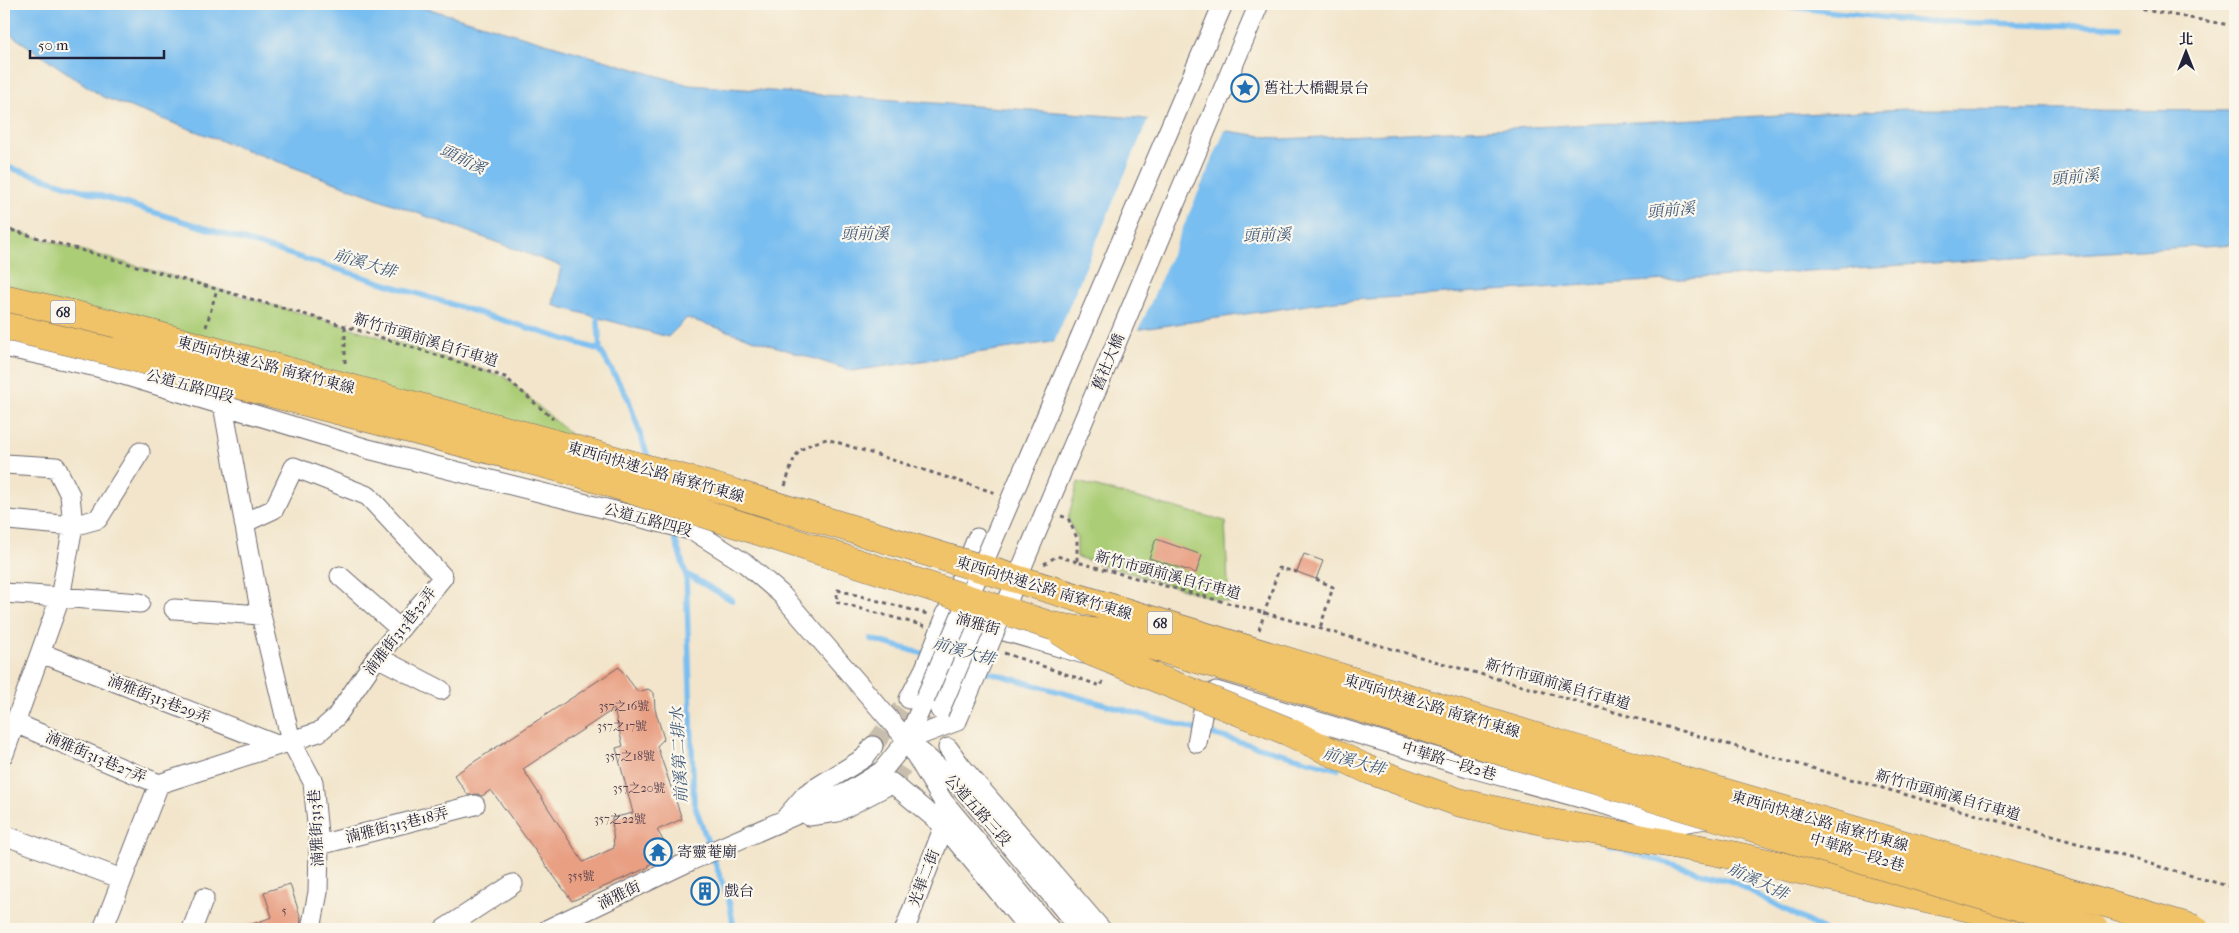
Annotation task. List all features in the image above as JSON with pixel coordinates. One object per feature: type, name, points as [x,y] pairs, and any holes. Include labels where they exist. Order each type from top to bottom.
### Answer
[{"type":"highway","name":"東西向快速公路 南寮竹東線","points":[[4,298],[122,326],[714,487],[1592,754],[2195,929]]},
{"type":"highway","name":"東西向快速公路 南寮竹東線","points":[[4,326],[118,353],[579,472],[1052,626],[1114,635],[1253,675],[1618,787],[2094,929]]},
{"type":"highway","points":[[1052,626],[1092,652],[1287,731],[1367,769],[1458,802],[1552,823],[1718,852],[2007,916]]},
{"type":"street","points":[[917,699],[1223,4]]},
{"type":"street","name":"舊社大橋","points":[[907,740],[957,721],[1259,4]]},
{"type":"street","name":"公道五路四段","points":[[4,340],[101,362],[224,400]]},
{"type":"street","name":"公道五路四段","points":[[4,348],[97,367],[350,432],[368,449],[694,531],[746,564],[781,594],[907,740]]},
{"type":"street","name":"湳雅街313巷","points":[[224,400],[284,743],[313,782],[319,845],[318,892],[312,929]]},
{"type":"street","points":[[8,520],[72,526],[98,519],[140,452]]},
{"type":"street","points":[[4,464],[56,468],[70,495],[72,526],[60,598],[4,754]]},
{"type":"street","name":"湳雅街313巷32弄","points":[[244,523],[274,509],[294,467],[368,496],[443,576],[377,657],[336,717],[319,732],[284,743]]},
{"type":"street","points":[[783,820],[848,792],[882,771],[907,740],[937,614],[977,538]]},
{"type":"street","points":[[340,576],[400,629]]},
{"type":"street","points":[[4,593],[140,603]]},
{"type":"street","points":[[174,609],[261,615]]},
{"type":"street","name":"湳雅街","points":[[937,614],[1011,633]]},
{"type":"street","points":[[940,710],[978,623]]},
{"type":"street","name":"中華路一段2巷","points":[[1011,633],[1262,703],[1468,767],[1675,824],[1731,815],[2062,913],[2080,929]]},
{"type":"street","name":"湳雅街313巷29弄","points":[[41,653],[284,743]]},
{"type":"street","points":[[377,657],[441,690]]},
{"type":"street","name":"中華路一段2巷","points":[[1154,673],[1204,705],[1262,703]]},
{"type":"street","points":[[1197,742],[1204,705]]},
{"type":"street","name":"湳雅街313巷27弄","points":[[15,723],[159,784],[284,743]]},
{"type":"street","name":"公道五路三段","points":[[907,740],[943,801],[1050,929]]},
{"type":"street","name":"公道五路三段","points":[[907,740],[962,788],[1080,929]]},
{"type":"street","points":[[783,820],[806,794],[864,758],[874,746]]},
{"type":"street","name":"公道五路三段","points":[[948,748],[960,766],[1101,929]]},
{"type":"street","points":[[783,820],[837,812],[892,783],[944,826],[1029,929]]},
{"type":"street","points":[[103,929],[159,784]]},
{"type":"street","name":"湳雅街313巷18弄","points":[[319,845],[475,805]]},
{"type":"street","name":"湳雅街","points":[[548,929],[569,925],[690,861],[783,820]]},
{"type":"street","name":"光華二街","points":[[905,929],[944,826]]},
{"type":"street","points":[[4,835],[122,880]]},
{"type":"street","points":[[444,929],[513,884]]},
{"type":"street","points":[[1983,890],[2007,916],[2055,929]]},
{"type":"street","points":[[192,929],[204,898]]},
{"type":"path","points":[[2111,4],[2235,26]]},
{"type":"path","name":"新竹市頭前溪自行車道","points":[[4,228],[345,326],[505,377],[556,421]]},
{"type":"path","points":[[4,255],[10,230]]},
{"type":"path","points":[[205,332],[217,289]]},
{"type":"path","points":[[345,326],[345,373]]},
{"type":"path","points":[[782,494],[794,457],[806,444],[827,439],[999,494]]},
{"type":"path","name":"新竹市頭前溪自行車道","points":[[1059,516],[1068,518],[1077,538],[1077,562],[1320,628],[2235,888]]},
{"type":"path","points":[[1265,613],[1279,568],[1297,572]]},
{"type":"path","points":[[1316,579],[1333,587],[1320,628]]},
{"type":"path","points":[[928,627],[836,602],[838,590],[937,614]]},
{"type":"green space","points":[[4,228],[345,326],[505,377],[606,465],[4,297]]},
{"type":"green space","points":[[1078,482],[1225,521],[1229,603],[1077,557],[1077,538],[1068,518]]},
{"type":"water","name":"頭前溪","points":[[4,4],[412,4],[689,85],[1138,118],[1282,139],[1906,109],[2235,111],[2235,244],[1335,301],[852,371],[687,318],[668,337],[553,305],[561,266],[103,97],[4,30]]},
{"type":"pier","points":[[1149,117],[1226,128],[1138,332],[1053,345]]},
{"type":"building","points":[[1156,539],[1202,555],[1196,573],[1149,558]]},
{"type":"building","points":[[1304,554],[1323,561],[1316,579],[1297,572]]},
{"type":"building","points":[[619,667],[638,692],[648,689],[654,693],[655,709],[664,739],[657,746],[682,819],[657,830],[670,852],[649,865],[649,867],[572,901],[491,790],[482,796],[478,794],[468,795],[454,775]],"holes":[[[614,709],[623,746],[616,748],[633,813],[612,818],[614,848],[583,862],[523,769]]]},
{"type":"building","name":"戲台","points":[[705,879],[716,890],[704,903],[693,892]]},
{"type":"building","points":[[290,884],[301,919],[300,929],[245,929],[244,927],[272,917],[264,892]]},
{"type":"waterway","points":[[1761,4],[1917,21],[2120,27]]},
{"type":"waterway","name":"前溪大排","points":[[4,166],[600,350],[628,398],[649,460]]},
{"type":"waterway","points":[[597,309],[600,350]]},
{"type":"waterway","name":"前溪第二排水","points":[[674,536],[686,574],[694,803],[730,905],[734,929]]},
{"type":"waterway","name":"前溪大排","points":[[686,574],[732,600]]},
{"type":"waterway","name":"前溪大排","points":[[871,639],[928,655]]},
{"type":"waterway","name":"前溪大排","points":[[981,670],[1338,769]]},
{"type":"waterway","name":"前溪大排","points":[[1611,847],[1734,882],[1822,929]]},
{"type":"tunnel","points":[[873,746],[909,699]]},
{"type":"tunnel","points":[[892,783],[940,710]]},
{"type":"place","name":"舊社大橋觀景台","points":[[1245,88]]},
{"type":"place","name":"寄靈菴廟","points":[[658,852]]},
{"type":"place","name":"戲台","points":[[705,891]]}]
